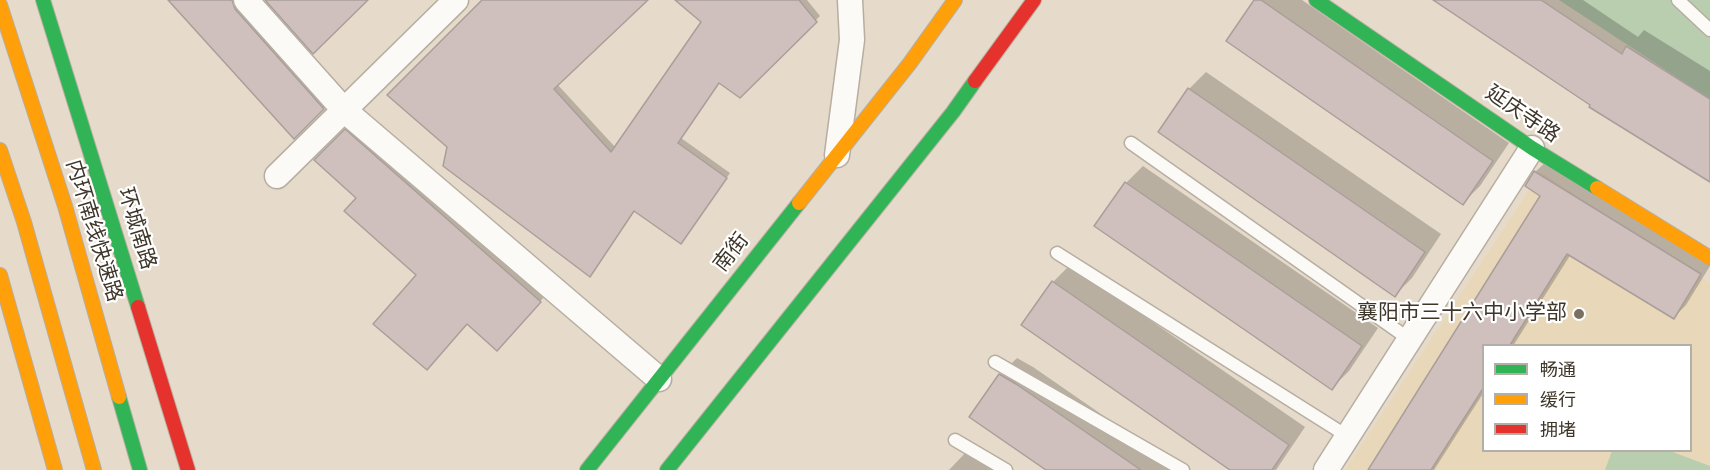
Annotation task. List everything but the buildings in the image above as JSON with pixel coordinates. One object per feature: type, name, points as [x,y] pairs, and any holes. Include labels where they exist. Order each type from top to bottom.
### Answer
[{"type":"main road","name":"环城南路","points":[[43,0],[188,470]]},
{"type":"main road","name":"南街","points":[[587,470],[910,63],[955,0]]},
{"type":"main road","points":[[667,470],[954,112],[1034,0]]},
{"type":"main road","name":"延庆寺路","points":[[1316,0],[1532,148],[1710,258]]},
{"type":"main road","name":"内环南线快速路","points":[[0,5],[65,206],[140,470]]},
{"type":"main road","points":[[0,150],[27,233],[94,470]]},
{"type":"main road","points":[[0,275],[55,470]]},
{"type":"street","points":[[246,0],[344,110],[659,380]]},
{"type":"street","points":[[277,176],[456,0]]},
{"type":"street","points":[[837,155],[852,40],[850,0]]},
{"type":"street","points":[[1326,470],[1532,148]]},
{"type":"lane","points":[[1678,0],[1710,30]]},
{"type":"lane","points":[[1131,143],[1409,339]]},
{"type":"lane","points":[[1057,253],[1347,436]]},
{"type":"lane","points":[[995,362],[1183,470]]},
{"type":"lane","points":[[955,440],[1006,470]]},
{"type":"shaded area","name":"襄阳市三十六中小学部","points":[[1541,172],[1694,275],[1710,282],[1710,470],[1345,470]]},
{"type":"green space","points":[[1559,0],[1710,0],[1710,99]]},
{"type":"green space","points":[[1612,452],[1673,452],[1710,466],[1710,470],[1605,470]]},
{"type":"traffic: fast","points":[[43,0],[138,307]]},
{"type":"traffic: fast","points":[[1316,0],[1532,148],[1597,188]]},
{"type":"traffic: fast","points":[[667,470],[953,112],[975,81]]},
{"type":"traffic: fast","points":[[587,470],[799,203]]},
{"type":"traffic: fast","points":[[119,397],[140,470]]},
{"type":"traffic: slow","points":[[799,203],[910,63],[955,0]]},
{"type":"traffic: slow","points":[[0,5],[65,206],[119,397]]},
{"type":"traffic: slow","points":[[0,150],[24,222],[94,470]]},
{"type":"traffic: slow","points":[[1597,188],[1710,258]]},
{"type":"traffic: slow","points":[[0,275],[55,470]]},
{"type":"traffic: jam","points":[[975,81],[1034,0]]},
{"type":"traffic: jam","points":[[138,307],[188,470]]},
{"type":"place","name":"襄阳市三十六中小学部","points":[[1579,314]]}]
